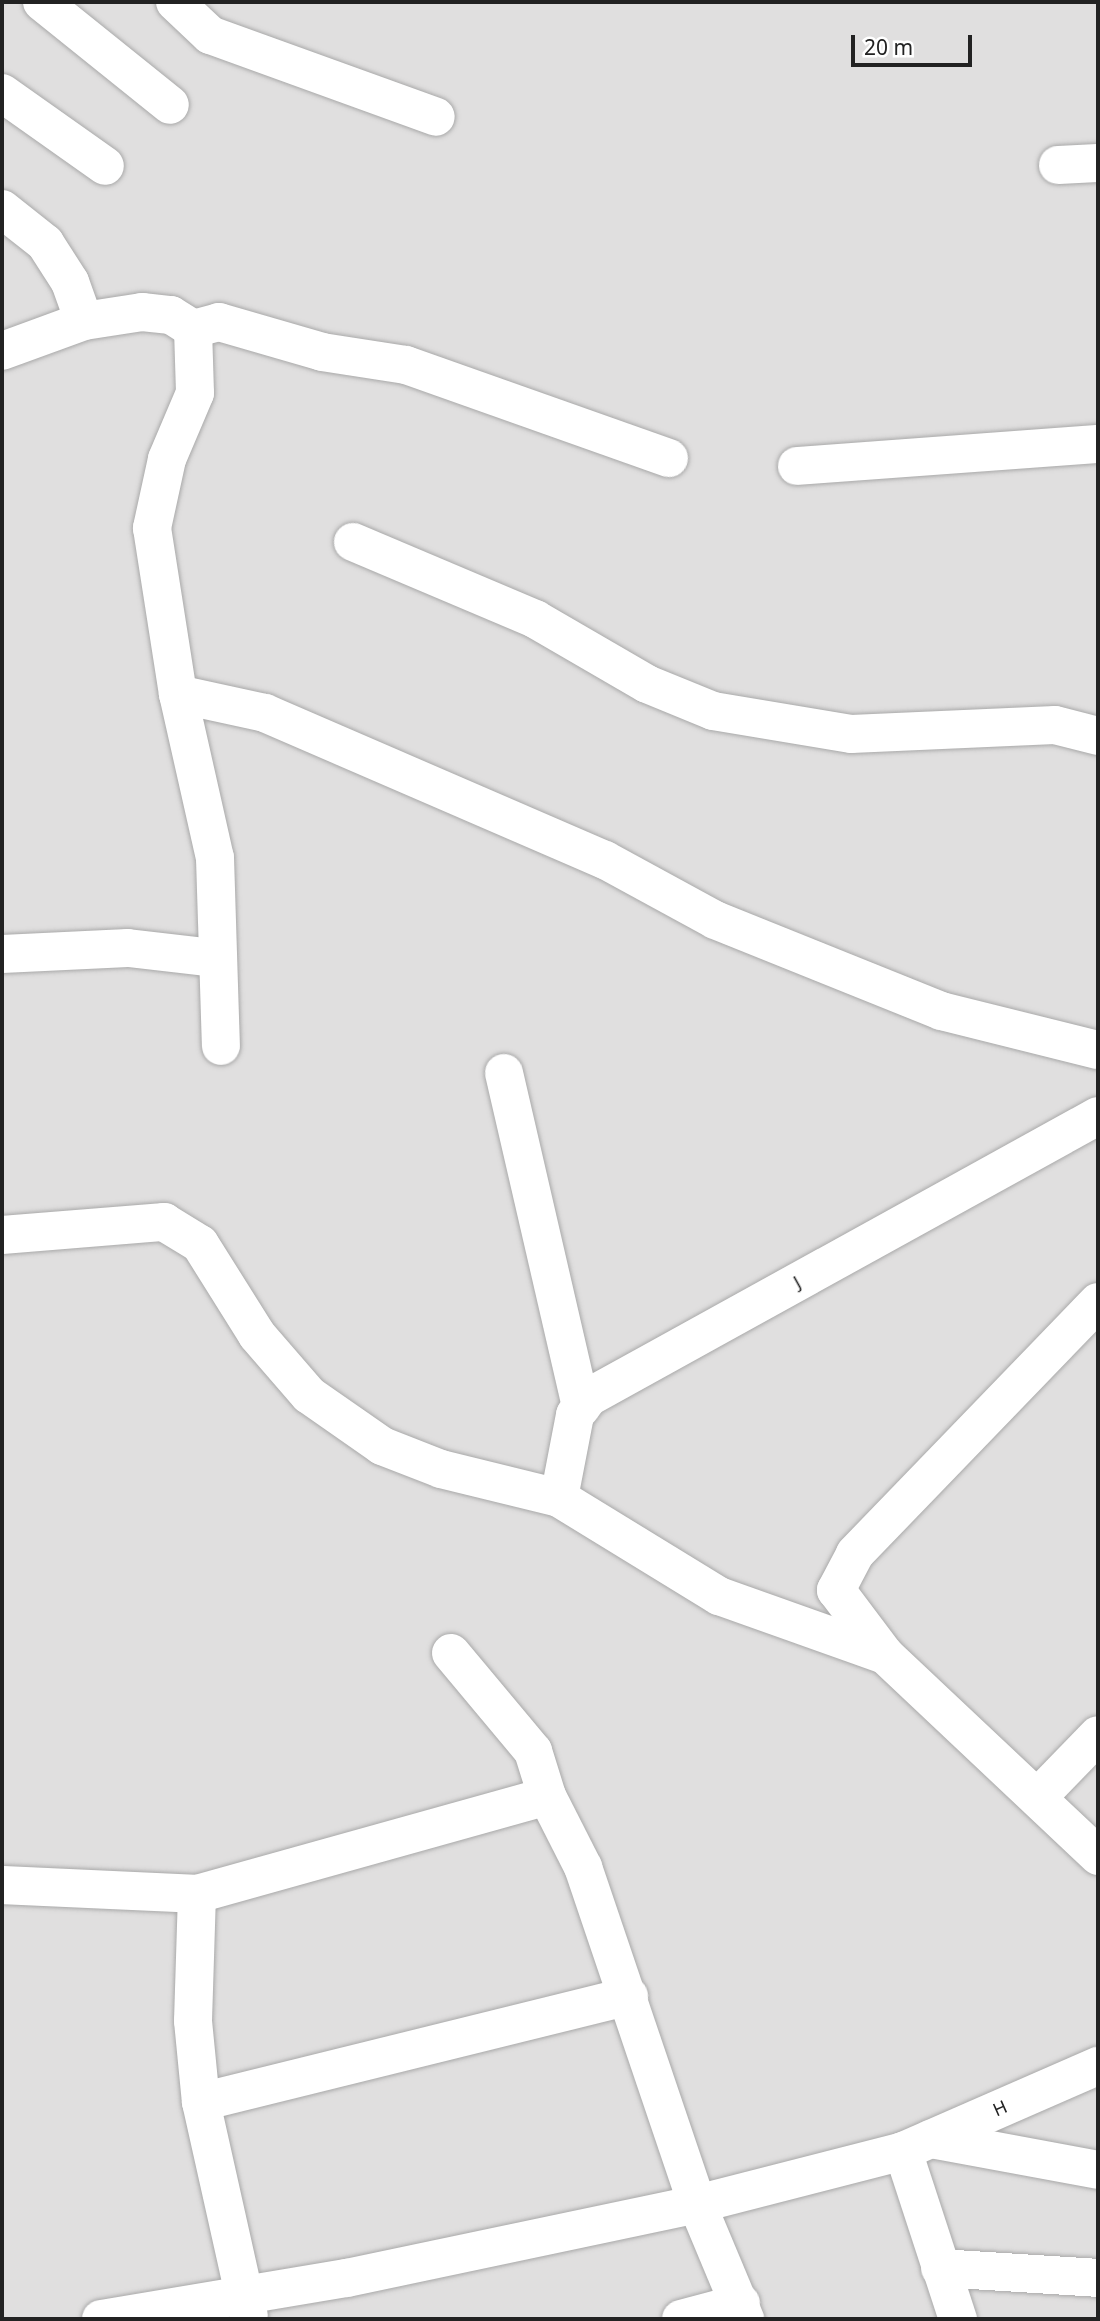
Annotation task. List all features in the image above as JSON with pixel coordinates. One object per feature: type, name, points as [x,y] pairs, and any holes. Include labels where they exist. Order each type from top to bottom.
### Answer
[{"type":"street","points":[[42,2],[170,105]]},
{"type":"street","points":[[175,2],[210,35],[436,117]]},
{"type":"street","points":[[2,93],[105,166]]},
{"type":"street","points":[[1058,165],[1098,163]]},
{"type":"street","points":[[2,209],[44,243],[70,282],[84,321]]},
{"type":"street","points":[[2,351],[84,321],[142,312],[171,315],[193,329],[219,322],[322,352],[406,365],[669,458]]},
{"type":"street","points":[[193,329],[195,393],[167,459],[152,528],[178,694],[215,858],[214,958],[221,1046]]},
{"type":"street","points":[[797,466],[1098,444]]},
{"type":"street","points":[[353,542],[535,620],[647,684],[713,711],[851,734],[1055,725],[1098,736]]},
{"type":"street","points":[[178,694],[265,713],[617,866],[715,920],[941,1011],[1098,1050]]},
{"type":"street","points":[[2,954],[128,948],[214,958]]},
{"type":"street","points":[[504,1073],[582,1407],[559,1498]]},
{"type":"street","name":"J","points":[[582,1407],[589,1397],[1098,1116]]},
{"type":"street","points":[[2,1235],[164,1222],[200,1244],[257,1335],[309,1395],[382,1446],[440,1469],[559,1498],[719,1596],[885,1655]]},
{"type":"street","points":[[1098,1302],[855,1554],[836,1590],[885,1655],[1098,1856]]},
{"type":"street","points":[[451,1653],[533,1751],[547,1796],[583,1867],[629,1996],[697,2204],[743,2311],[681,2319]]},
{"type":"street","points":[[1038,1797],[1098,1735]]},
{"type":"street","points":[[2,1885],[197,1894],[547,1796]]},
{"type":"street","points":[[197,1894],[193,2021],[201,2102],[246,2306]]},
{"type":"street","points":[[201,2102],[629,1996]]},
{"type":"street","name":"H","points":[[101,2319],[246,2306],[697,2204],[917,2145],[1098,2066]]},
{"type":"street","points":[[958,2319],[940,2268],[917,2145],[1098,2170]]},
{"type":"street","points":[[940,2268],[1098,2278]]},
{"type":"shaded area","points":[[2,2],[1098,2],[1098,2319],[2,2319]]}]
